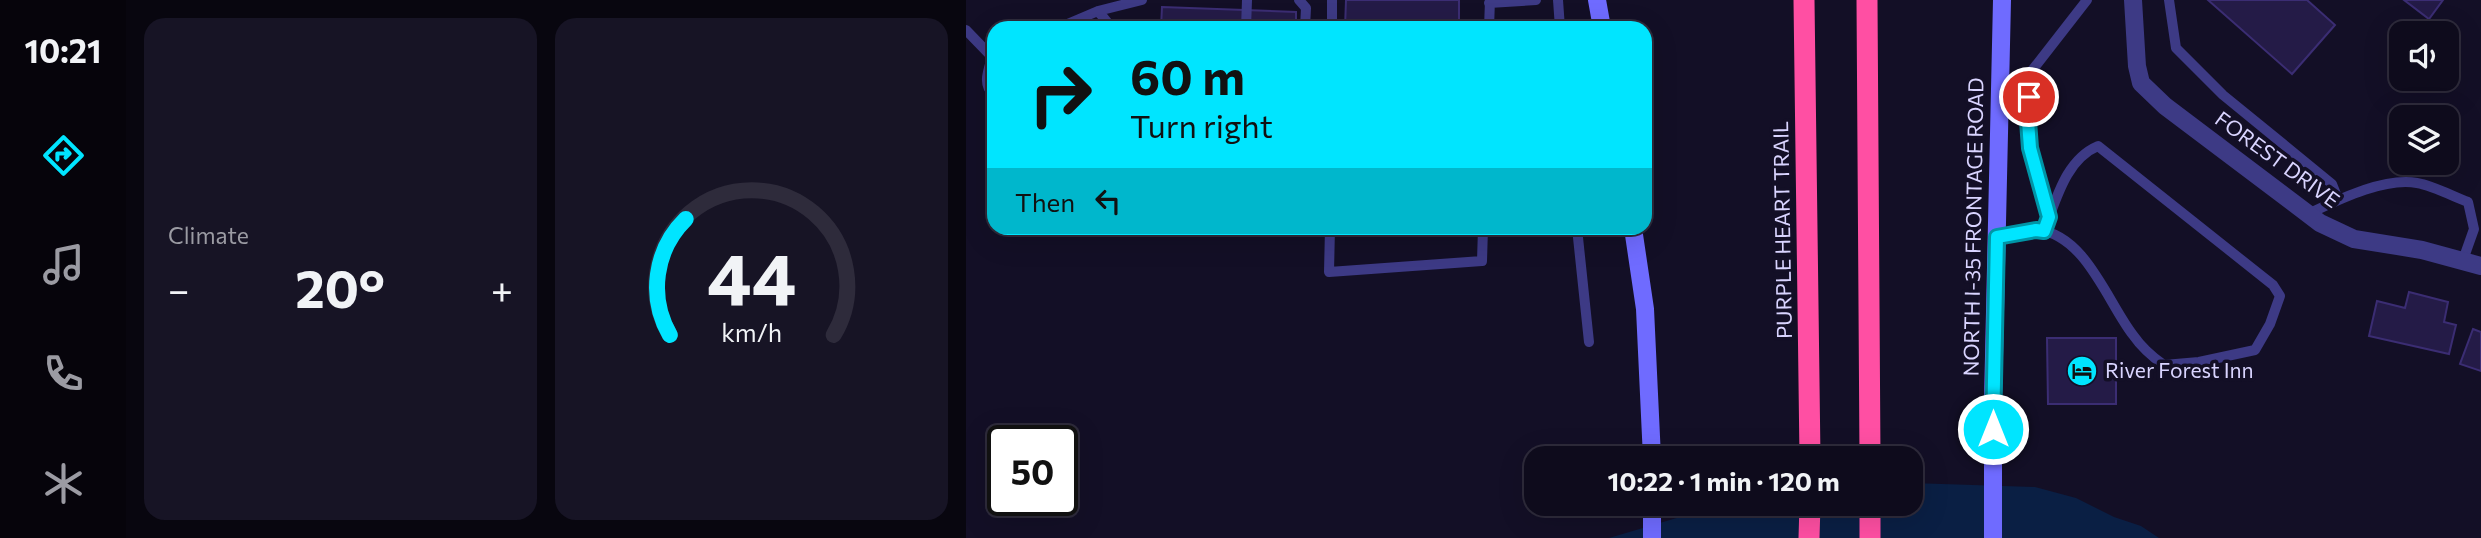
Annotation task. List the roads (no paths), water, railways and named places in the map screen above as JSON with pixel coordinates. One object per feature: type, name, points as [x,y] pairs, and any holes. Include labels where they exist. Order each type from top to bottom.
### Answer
[{"type":"highway","name":"PURPLE HEART TRAIL","points":[[1804,0],[1810,446]]},
{"type":"highway","points":[[1867,0],[1870,446]]},
{"type":"highway","points":[[1809,538],[1810,516]]},
{"type":"highway","points":[[1870,516],[1870,538]]},
{"type":"main road","points":[[1597,0],[1601,21]]},
{"type":"main road","name":"NORTH I-35 FRONTAGE ROAD","points":[[1993,538],[1993,401],[2002,0]]},
{"type":"main road","points":[[1634,235],[1645,309],[1651,446]]},
{"type":"main road","points":[[1652,516],[1652,538]]},
{"type":"street","name":"FOREST DRIVE","points":[[2133,0],[2137,66],[2141,83],[2165,106],[2320,223],[2354,239],[2422,250],[2481,266]]},
{"type":"lane","points":[[1074,21],[1098,11],[1142,0]]},
{"type":"lane","points":[[1246,21],[1247,0]]},
{"type":"lane","points":[[1299,0],[1306,8],[1305,21]]},
{"type":"lane","points":[[1332,0],[1332,21]]},
{"type":"lane","points":[[1489,21],[1490,1],[1535,0]]},
{"type":"lane","points":[[1558,0],[1560,21]]},
{"type":"lane","points":[[2000,112],[2087,0]]},
{"type":"lane","points":[[2169,0],[2176,48],[2223,95],[2332,184],[2338,200]]},
{"type":"lane","points":[[1098,11],[1106,21]]},
{"type":"lane","points":[[966,30],[987,53]]},
{"type":"lane","points":[[2030,73],[2030,148],[2049,217]]},
{"type":"lane","points":[[1997,237],[2036,230],[2054,234],[2090,264],[2131,333],[2147,353],[2164,365],[2199,362],[2255,350],[2270,324],[2280,296],[2273,285],[2098,146],[2086,151],[2072,165],[2044,231]]},
{"type":"lane","points":[[2308,214],[2338,200],[2393,183],[2417,183],[2468,202],[2474,229],[2463,260]]},
{"type":"lane","points":[[1330,235],[1329,272],[1482,261],[1483,235]]},
{"type":"lane","points":[[1578,235],[1590,342]]},
{"type":"water","points":[[1923,483],[2035,487],[2076,498],[2114,517],[2141,526],[2159,538],[1609,538],[1683,516],[1923,516]]},
{"type":"place","name":"River Forest Inn","points":[[2082,371]]}]
